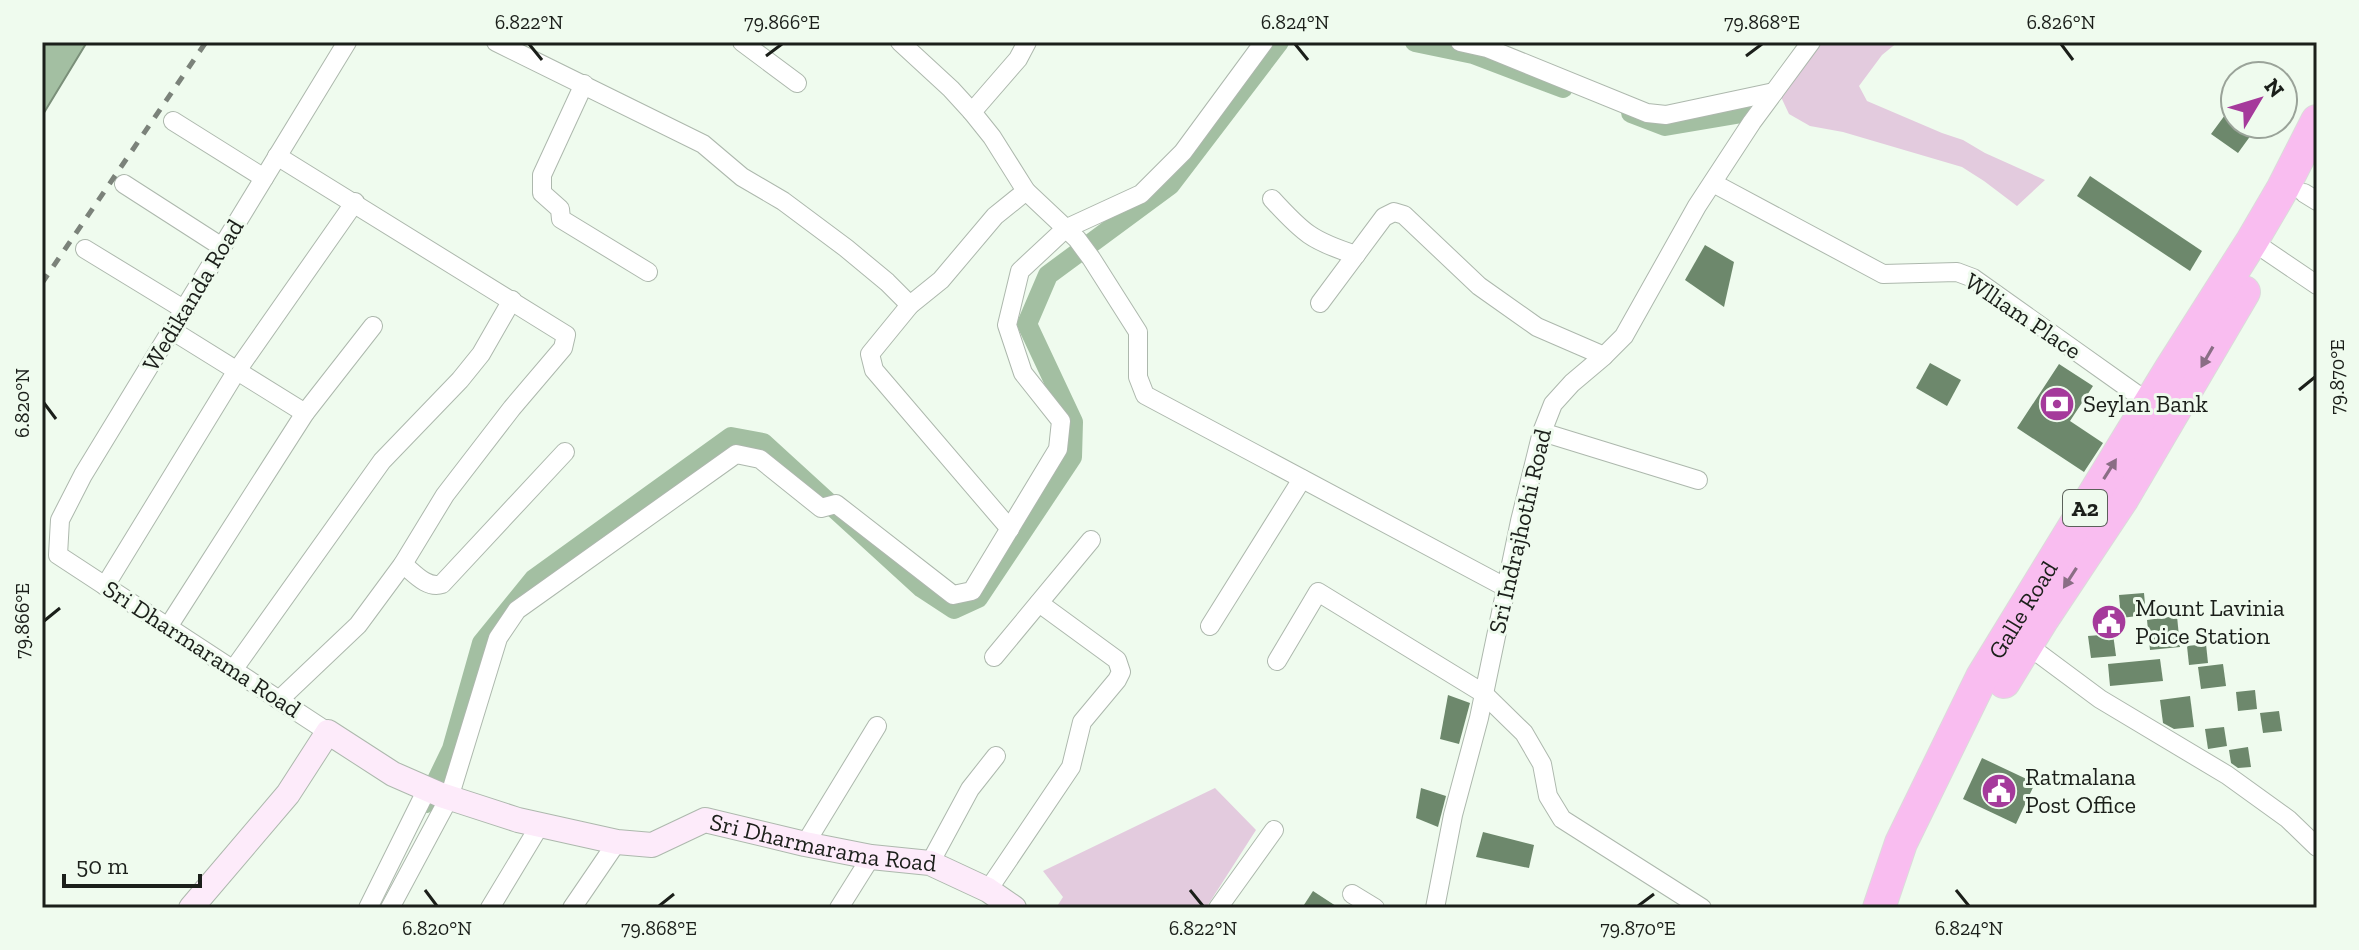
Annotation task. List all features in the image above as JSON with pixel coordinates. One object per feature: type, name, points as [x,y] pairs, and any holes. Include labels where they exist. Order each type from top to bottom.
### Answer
[{"type":"highway","name":"Galle Road","points":[[1879,908],[1901,843],[1982,677],[2017,638],[2123,498],[2260,247],[2283,188],[2317,121]]},
{"type":"highway","name":"Galle Road","points":[[1899,908],[1928,834],[2017,638],[2149,403],[2260,247],[2313,188]]},
{"type":"street","name":"Wedikanda Road","points":[[58,555],[60,520],[83,475],[347,42]]},
{"type":"street","points":[[496,42],[703,144],[742,177],[783,201],[846,248],[910,305]]},
{"type":"street","points":[[742,42],[797,83]]},
{"type":"street","points":[[900,42],[972,112],[992,137],[1026,191],[1091,258],[1138,332],[1138,377],[1145,395],[1505,587]]},
{"type":"street","points":[[972,112],[1018,59],[1027,42]]},
{"type":"street","points":[[390,908],[498,638],[517,610],[736,454],[760,459],[953,595],[972,591],[1058,449],[1061,421],[1023,373],[1007,325],[1020,271],[1071,234],[1141,194],[1183,152],[1264,42]]},
{"type":"street","points":[[1460,42],[1487,48],[1647,113],[1666,115],[1774,92]]},
{"type":"street","name":"Sri Indrajhothi Road","points":[[1435,908],[1453,815],[1479,718],[1505,587],[1542,432],[1553,404],[1624,336],[1697,206],[1811,42]]},
{"type":"street","points":[[584,84],[542,175],[542,193],[560,209],[561,219],[648,272]]},
{"type":"street","points":[[173,121],[264,178]]},
{"type":"street","points":[[277,156],[566,335],[563,348],[445,495],[403,564],[358,625],[279,700]]},
{"type":"street","name":"Wlliam Place","points":[[1713,183],[1883,274],[1957,272],[1973,278],[2149,403]]},
{"type":"street","points":[[124,184],[222,247]]},
{"type":"street","points":[[1010,529],[874,370],[870,354],[910,305],[941,280],[995,216],[1026,191]]},
{"type":"street","points":[[1272,199],[1298,228],[1323,244],[1356,255]]},
{"type":"street","points":[[105,586],[236,372],[355,202]]},
{"type":"street","points":[[1320,303],[1384,217],[1394,212],[1404,215],[1479,286],[1525,319],[1604,356]]},
{"type":"street","points":[[2260,247],[2317,285]]},
{"type":"street","points":[[85,249],[185,310]]},
{"type":"street","points":[[233,670],[382,461],[481,354],[512,300]]},
{"type":"street","points":[[168,627],[305,413],[373,326]]},
{"type":"street","points":[[173,331],[305,413]]},
{"type":"street","points":[[1542,432],[1698,480]]},
{"type":"street","points":[[403,564],[426,583],[435,586],[442,584],[565,452]]},
{"type":"street","points":[[1210,626],[1302,479]]},
{"type":"street","points":[[994,657],[1091,540]]},
{"type":"street","name":"Sri Dharmarama Road","points":[[58,555],[393,774],[436,793],[540,825],[617,842],[652,845],[705,820],[871,857],[930,863],[988,890],[1014,908]]},
{"type":"street","points":[[1277,661],[1318,592],[1483,693],[1524,733],[1542,764],[1548,796],[1562,819],[1702,908]]},
{"type":"street","points":[[988,890],[1071,767],[1082,722],[1121,672],[1117,660],[1039,603]]},
{"type":"street","points":[[2017,638],[2100,699],[2227,775],[2288,819],[2317,847]]},
{"type":"street","points":[[805,844],[877,726]]},
{"type":"street","points":[[191,908],[288,794],[328,732]]},
{"type":"street","points":[[930,863],[970,789],[996,756]]},
{"type":"street","points":[[368,908],[436,793]]},
{"type":"street","points":[[490,908],[540,825]]},
{"type":"street","points":[[1218,908],[1274,830]]},
{"type":"street","points":[[572,908],[617,842]]},
{"type":"street","points":[[839,908],[871,857]]},
{"type":"street","points":[[1352,894],[1375,908]]},
{"type":"shaded area","points":[[42,42],[87,42],[42,116]]},
{"type":"shaded area","points":[[1821,42],[1898,42],[1882,55],[1859,86],[1867,101],[1963,140],[2045,180],[2017,206],[1962,167],[1843,132],[1810,126],[1789,114],[1781,97]]},
{"type":"shaded area","points":[[1215,788],[1256,830],[1206,908],[1056,908],[1063,897],[1043,871]]},
{"type":"building","points":[[2219,123],[2219,140],[2211,134]]},
{"type":"building","points":[[2220,140],[2247,140],[2238,153]]},
{"type":"building","points":[[2090,176],[2202,251],[2190,271],[2077,196]]},
{"type":"building","points":[[1705,245],[1734,262],[1724,307],[1685,280]]},
{"type":"building","points":[[1930,363],[1961,380],[1947,406],[1916,388]]},
{"type":"building","name":"Seylan Bank","points":[[2059,364],[2093,386],[2070,421],[2103,443],[2084,472],[2017,428]]},
{"type":"building","points":[[2144,593],[2146,615],[2121,618],[2119,595]]},
{"type":"building","points":[[2177,616],[2180,647],[2150,650],[2147,620]]},
{"type":"building","points":[[2113,634],[2116,656],[2091,658],[2088,636]]},
{"type":"building","points":[[2206,644],[2208,663],[2189,665],[2187,646]]},
{"type":"building","points":[[2160,659],[2163,681],[2110,686],[2108,664]]},
{"type":"building","points":[[2223,664],[2226,686],[2201,689],[2198,667]]},
{"type":"building","points":[[2255,690],[2257,709],[2238,711],[2236,692]]},
{"type":"building","points":[[1448,695],[1470,703],[1459,744],[1440,739]]},
{"type":"building","points":[[2190,696],[2194,727],[2174,729],[2163,723],[2160,700]]},
{"type":"building","points":[[2279,711],[2282,731],[2263,733],[2260,713]]},
{"type":"building","points":[[2224,727],[2227,746],[2208,749],[2205,729]]},
{"type":"building","points":[[2248,747],[2251,767],[2238,768],[2231,763],[2229,750]]},
{"type":"building","name":"Ratmalana Post Office","points":[[1982,758],[2035,783],[2016,824],[1963,799]]},
{"type":"building","points":[[1421,788],[1446,796],[1438,827],[1416,818]]},
{"type":"building","points":[[1483,832],[1534,845],[1529,868],[1476,857]]},
{"type":"building","points":[[1313,891],[1339,908],[1302,908]]},
{"type":"waterway","points":[[426,803],[452,749],[482,643],[534,579],[731,437],[763,443],[922,588],[954,609],[978,598],[1072,457],[1073,422],[1027,324],[1048,275],[1170,185],[1279,42]]},
{"type":"waterway","points":[[1415,42],[1473,54],[1563,88]]},
{"type":"waterway","points":[[1631,113],[1665,126],[1742,113]]},
{"type":"railway","points":[[42,283],[206,42]]},
{"type":"place","name":"Seylan Bank","points":[[2057,404]]},
{"type":"place","name":"Mount Lavinia Poice Station","points":[[2109,622]]},
{"type":"place","name":"Ratmalana Post Office","points":[[1999,791]]}]
